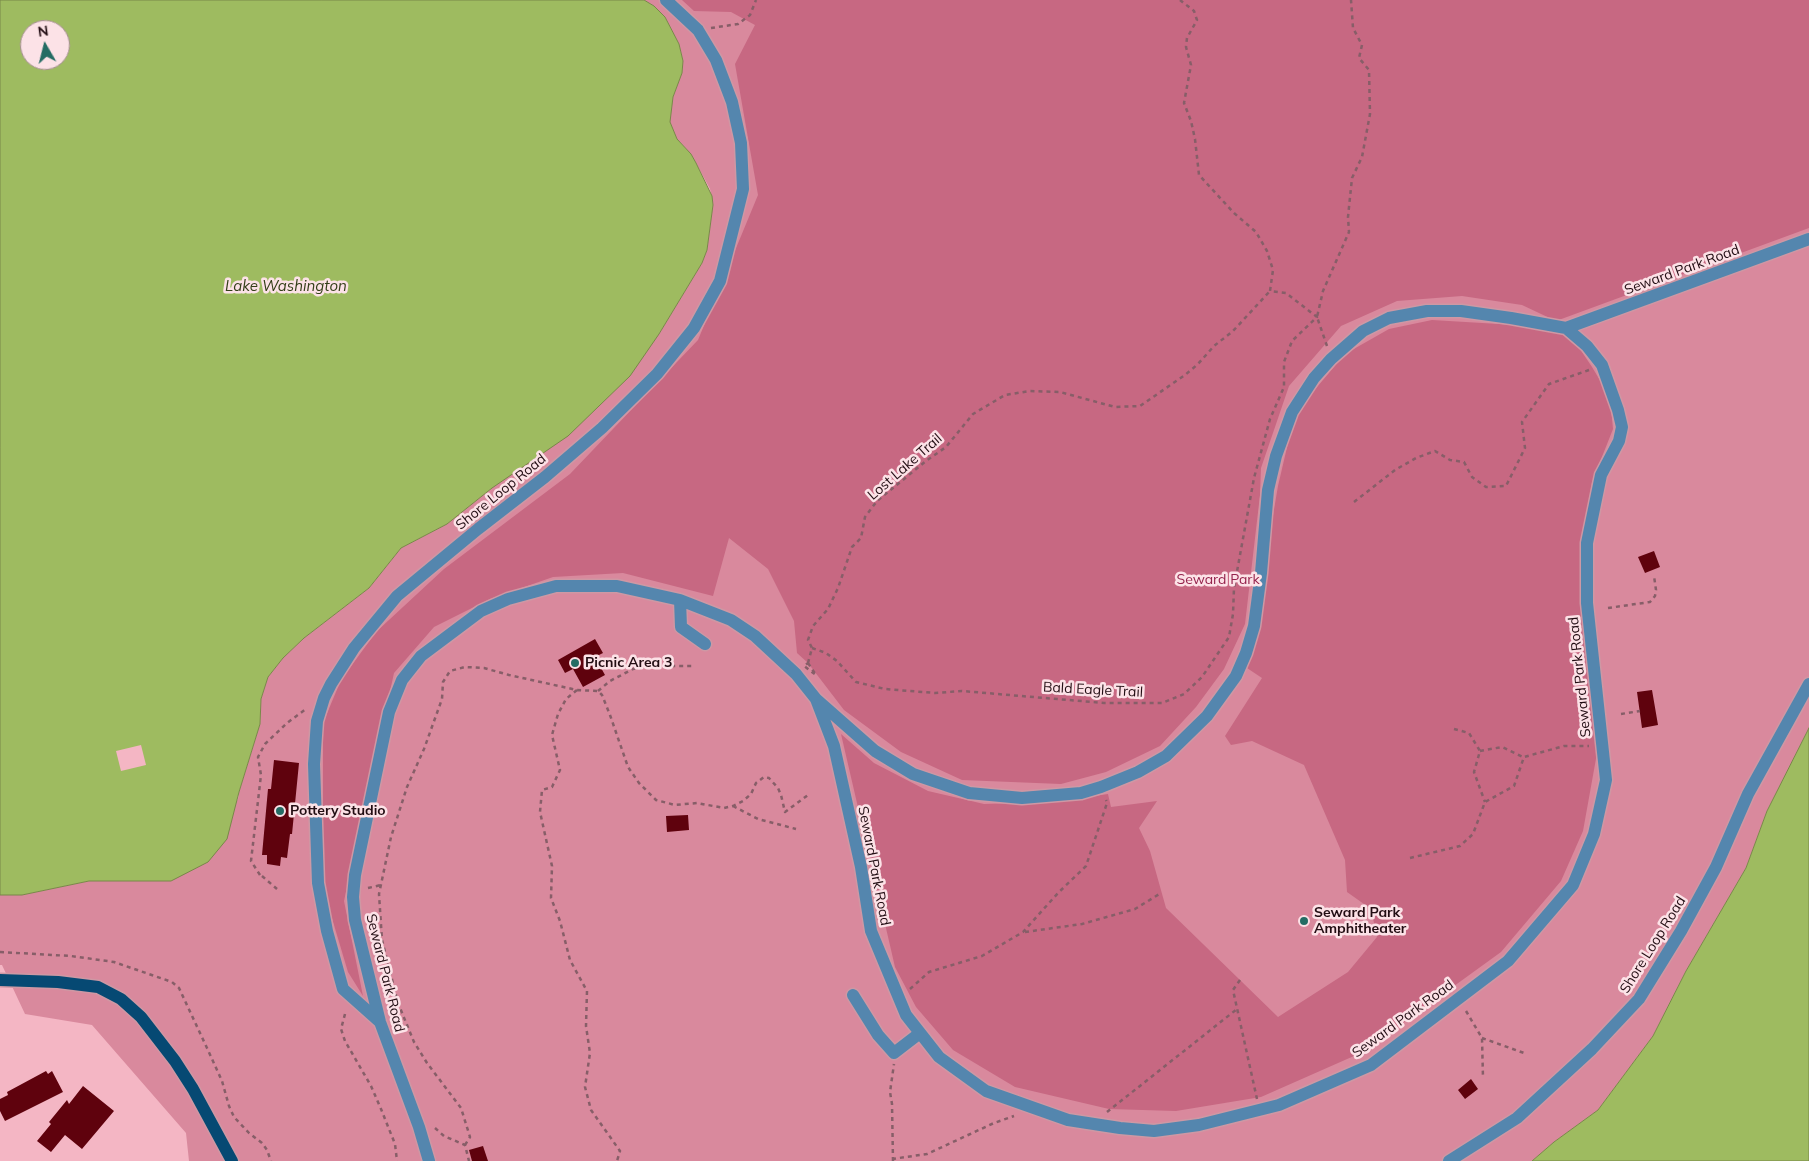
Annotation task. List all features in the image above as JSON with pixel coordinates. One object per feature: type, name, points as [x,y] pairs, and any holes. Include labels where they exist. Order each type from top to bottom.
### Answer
[{"type":"main road","points":[[0,980],[58,982],[98,988],[121,1000],[141,1017],[175,1061],[193,1089],[232,1161]]},
{"type":"street","name":"Shore Loop Road","points":[[380,1022],[344,989],[326,931],[318,883],[314,764],[317,721],[324,698],[331,684],[354,648],[397,596],[478,529],[546,477],[602,428],[650,381],[694,328],[720,281],[743,189],[741,143],[732,102],[716,60],[698,30],[666,0]]},
{"type":"street","name":"Seward Park Road","points":[[1566,328],[1809,239]]},
{"type":"street","name":"Seward Park Road","points":[[426,1159],[419,1127],[380,1022],[355,920],[353,897],[387,721],[402,680],[421,656],[481,611],[535,590],[556,586],[617,586],[680,600],[731,620],[755,636],[796,674],[816,699],[875,751],[913,774],[969,793],[1031,797],[1081,793],[1138,772],[1166,756],[1184,741],[1207,716],[1236,676],[1246,653],[1254,626],[1261,573],[1268,490],[1276,456],[1292,412],[1314,378],[1331,359],[1363,331],[1389,318],[1428,311],[1471,313],[1511,318],[1566,328],[1587,346],[1602,365],[1622,427],[1619,441],[1601,475],[1587,543],[1587,603],[1606,780],[1594,834],[1573,885],[1508,961],[1370,1065],[1279,1105],[1199,1126],[1154,1131],[1120,1128],[1068,1120],[986,1091],[939,1057],[906,1016],[871,931],[861,867],[834,746],[816,699]]},
{"type":"street","points":[[680,600],[681,627],[705,644]]},
{"type":"street","name":"Shore Loop Road","points":[[1449,1161],[1518,1118],[1592,1049],[1639,999],[1681,931],[1716,867],[1748,794],[1809,684]]},
{"type":"street","points":[[852,995],[878,1035],[894,1053],[920,1033]]},
{"type":"path","points":[[698,30],[738,24],[750,15],[756,0]]},
{"type":"path","points":[[1180,0],[1194,11],[1196,20],[1187,38],[1186,47],[1191,64],[1184,103],[1191,121],[1200,175],[1234,213],[1256,232],[1268,251],[1273,270],[1270,291],[1286,293],[1317,317]]},
{"type":"path","points":[[1331,359],[1317,317],[1323,291],[1349,232],[1348,217],[1352,178],[1362,157],[1370,114],[1369,70],[1359,58],[1362,45],[1353,28],[1351,0]]},
{"type":"path","name":"Lost Lake Trail","points":[[808,663],[812,648],[808,640],[813,626],[828,609],[838,588],[852,548],[861,538],[865,517],[877,501],[926,460],[946,447],[973,414],[1005,395],[1030,390],[1060,392],[1115,407],[1140,406],[1198,364],[1205,354],[1234,331],[1270,291]]},
{"type":"path","name":"Bald Eagle Trail","points":[[812,648],[826,653],[837,661],[856,682],[885,689],[935,693],[962,691],[1104,703],[1162,703],[1184,694],[1202,677],[1229,637],[1233,614],[1234,588],[1254,478],[1270,419],[1284,387],[1284,362],[1292,341],[1317,317]]},
{"type":"path","points":[[1354,502],[1395,470],[1435,450],[1450,460],[1464,462],[1472,477],[1486,486],[1506,486],[1525,448],[1522,422],[1549,384],[1602,365]]},
{"type":"path","points":[[1608,608],[1650,602],[1655,596],[1656,590],[1654,576]]},
{"type":"path","points":[[469,1161],[465,1145],[470,1137],[461,1108],[427,1063],[414,1042],[398,1003],[382,940],[379,894],[391,837],[407,787],[424,749],[442,699],[443,682],[450,671],[474,667],[577,690],[598,691],[610,681],[633,669],[650,666],[693,666]]},
{"type":"path","points":[[577,690],[566,699],[552,734],[560,770],[552,787],[542,790],[540,812],[552,866],[551,898],[560,921],[570,960],[587,990],[586,1026],[590,1053],[585,1087],[591,1110],[620,1151],[617,1161]]},
{"type":"path","points":[[598,691],[602,695],[610,715],[628,767],[640,784],[656,800],[675,805],[697,803],[724,808],[742,801],[751,794],[756,783],[764,777],[769,778],[778,788],[785,812],[808,794]]},
{"type":"path","points":[[277,889],[261,875],[251,861],[261,775],[258,756],[265,744],[286,723],[324,698]]},
{"type":"path","points":[[1621,714],[1640,711]]},
{"type":"path","points":[[1454,729],[1469,733],[1480,751],[1474,772],[1485,802]]},
{"type":"path","points":[[1480,751],[1502,747],[1524,757],[1564,746],[1603,746]]},
{"type":"path","points":[[1410,858],[1460,846],[1473,834],[1485,802],[1514,786],[1524,757]]},
{"type":"path","points":[[898,997],[903,995],[929,972],[982,956],[1023,932],[1058,893],[1086,866],[1107,803],[1101,787]]},
{"type":"path","points":[[733,806],[758,819],[796,829]]},
{"type":"path","points":[[1023,932],[1091,922],[1135,909],[1161,893]]},
{"type":"path","points":[[1240,980],[1233,990],[1260,1110]]},
{"type":"path","points":[[386,990],[394,986]]},
{"type":"path","points":[[1458,999],[1482,1038],[1483,1078]]},
{"type":"path","points":[[1092,1124],[1237,1010]]},
{"type":"path","points":[[345,1014],[341,1029],[345,1041],[381,1109],[395,1144],[397,1161]]},
{"type":"path","points":[[1482,1038],[1524,1054]]},
{"type":"path","points":[[894,1053],[895,1061],[890,1092],[892,1104],[892,1160],[927,1154],[994,1122],[1037,1109]]},
{"type":"path","points":[[435,1128],[444,1136],[465,1145]]},
{"type":"green space","name":"Seward Park","points":[[644,0],[1809,0],[1809,728],[1767,811],[1746,868],[1686,971],[1653,1036],[1598,1110],[1554,1142],[1532,1161],[189,1161],[186,1133],[92,1025],[25,1014],[2,965],[0,965],[0,895],[22,895],[89,881],[171,881],[238,799],[260,724],[261,699],[268,677],[283,658],[304,638],[369,588],[401,548],[447,524],[492,488],[659,334],[702,263],[707,250],[713,204],[710,189],[691,154],[677,139],[669,122],[673,97],[682,72],[683,61],[679,44],[665,17],[654,6]]},
{"type":"green space","points":[[682,0],[1809,0],[1809,228],[1556,321],[1522,305],[1462,296],[1397,301],[1341,326],[1289,386],[1261,468],[1260,495],[1245,624],[1224,669],[1196,707],[1160,746],[1106,772],[1061,784],[962,780],[901,752],[844,710],[808,663],[797,653],[794,621],[768,569],[729,538],[713,596],[623,573],[553,577],[490,599],[434,627],[394,673],[344,901],[363,996],[348,972],[323,888],[323,723],[341,680],[376,632],[444,569],[570,474],[698,340],[758,195],[735,64],[755,25],[731,12],[694,11]]},
{"type":"green space","points":[[1432,320],[1566,328],[1610,397],[1613,429],[1592,482],[1581,550],[1586,645],[1599,742],[1583,831],[1561,881],[1501,952],[1363,1052],[1261,1097],[1176,1111],[1109,1109],[1015,1087],[953,1050],[916,1007],[895,967],[841,734],[874,763],[928,791],[984,804],[1051,802],[1108,794],[1111,807],[1157,801],[1139,828],[1150,851],[1166,908],[1278,1017],[1348,972],[1377,937],[1371,909],[1347,892],[1345,860],[1304,765],[1252,741],[1231,745],[1225,736],[1262,678],[1247,668],[1278,486],[1295,413],[1345,354],[1389,329]]},
{"type":"water","name":"Lake Washington","points":[[0,0],[644,0],[654,6],[665,17],[679,44],[683,61],[682,73],[673,97],[670,122],[677,139],[691,154],[696,163],[712,196],[713,205],[707,250],[702,263],[659,334],[630,376],[568,436],[492,488],[447,524],[401,548],[369,588],[304,638],[283,658],[268,677],[261,699],[260,724],[227,839],[208,862],[171,881],[89,881],[22,895],[0,895]]},
{"type":"water","points":[[1809,728],[1809,1161],[1532,1161],[1554,1142],[1598,1110],[1653,1036],[1686,971],[1746,868],[1767,811]]},
{"type":"pier","points":[[141,745],[146,765],[121,771],[116,751]]},
{"type":"building","points":[[1654,551],[1660,567],[1645,573],[1638,557]]},
{"type":"building","name":"Picnic Area 3","points":[[595,639],[603,653],[595,657],[605,675],[583,687],[573,669],[565,673],[558,660]]},
{"type":"building","points":[[1652,690],[1658,725],[1642,728],[1637,692]]},
{"type":"building","name":"Pottery Studio","points":[[274,760],[299,763],[292,834],[290,834],[287,858],[281,857],[280,866],[267,864],[267,855],[262,855],[268,789],[271,789]]},
{"type":"building","points":[[688,815],[689,830],[667,832],[666,816]]},
{"type":"building","points":[[46,1071],[48,1074],[52,1071],[63,1092],[5,1121],[0,1111],[0,1099],[8,1095],[7,1092]]},
{"type":"building","points":[[1471,1079],[1478,1089],[1465,1099],[1458,1090]]},
{"type":"building","points":[[83,1086],[114,1111],[82,1149],[65,1135],[51,1152],[37,1141],[51,1124],[49,1122],[67,1100],[69,1104]]},
{"type":"building","points":[[483,1146],[488,1161],[472,1161],[469,1150]]},
{"type":"place","name":"Picnic Area 3","points":[[575,663]]},
{"type":"place","name":"Pottery Studio","points":[[280,811]]},
{"type":"place","name":"Seward Park Amphitheater","points":[[1304,921]]}]
